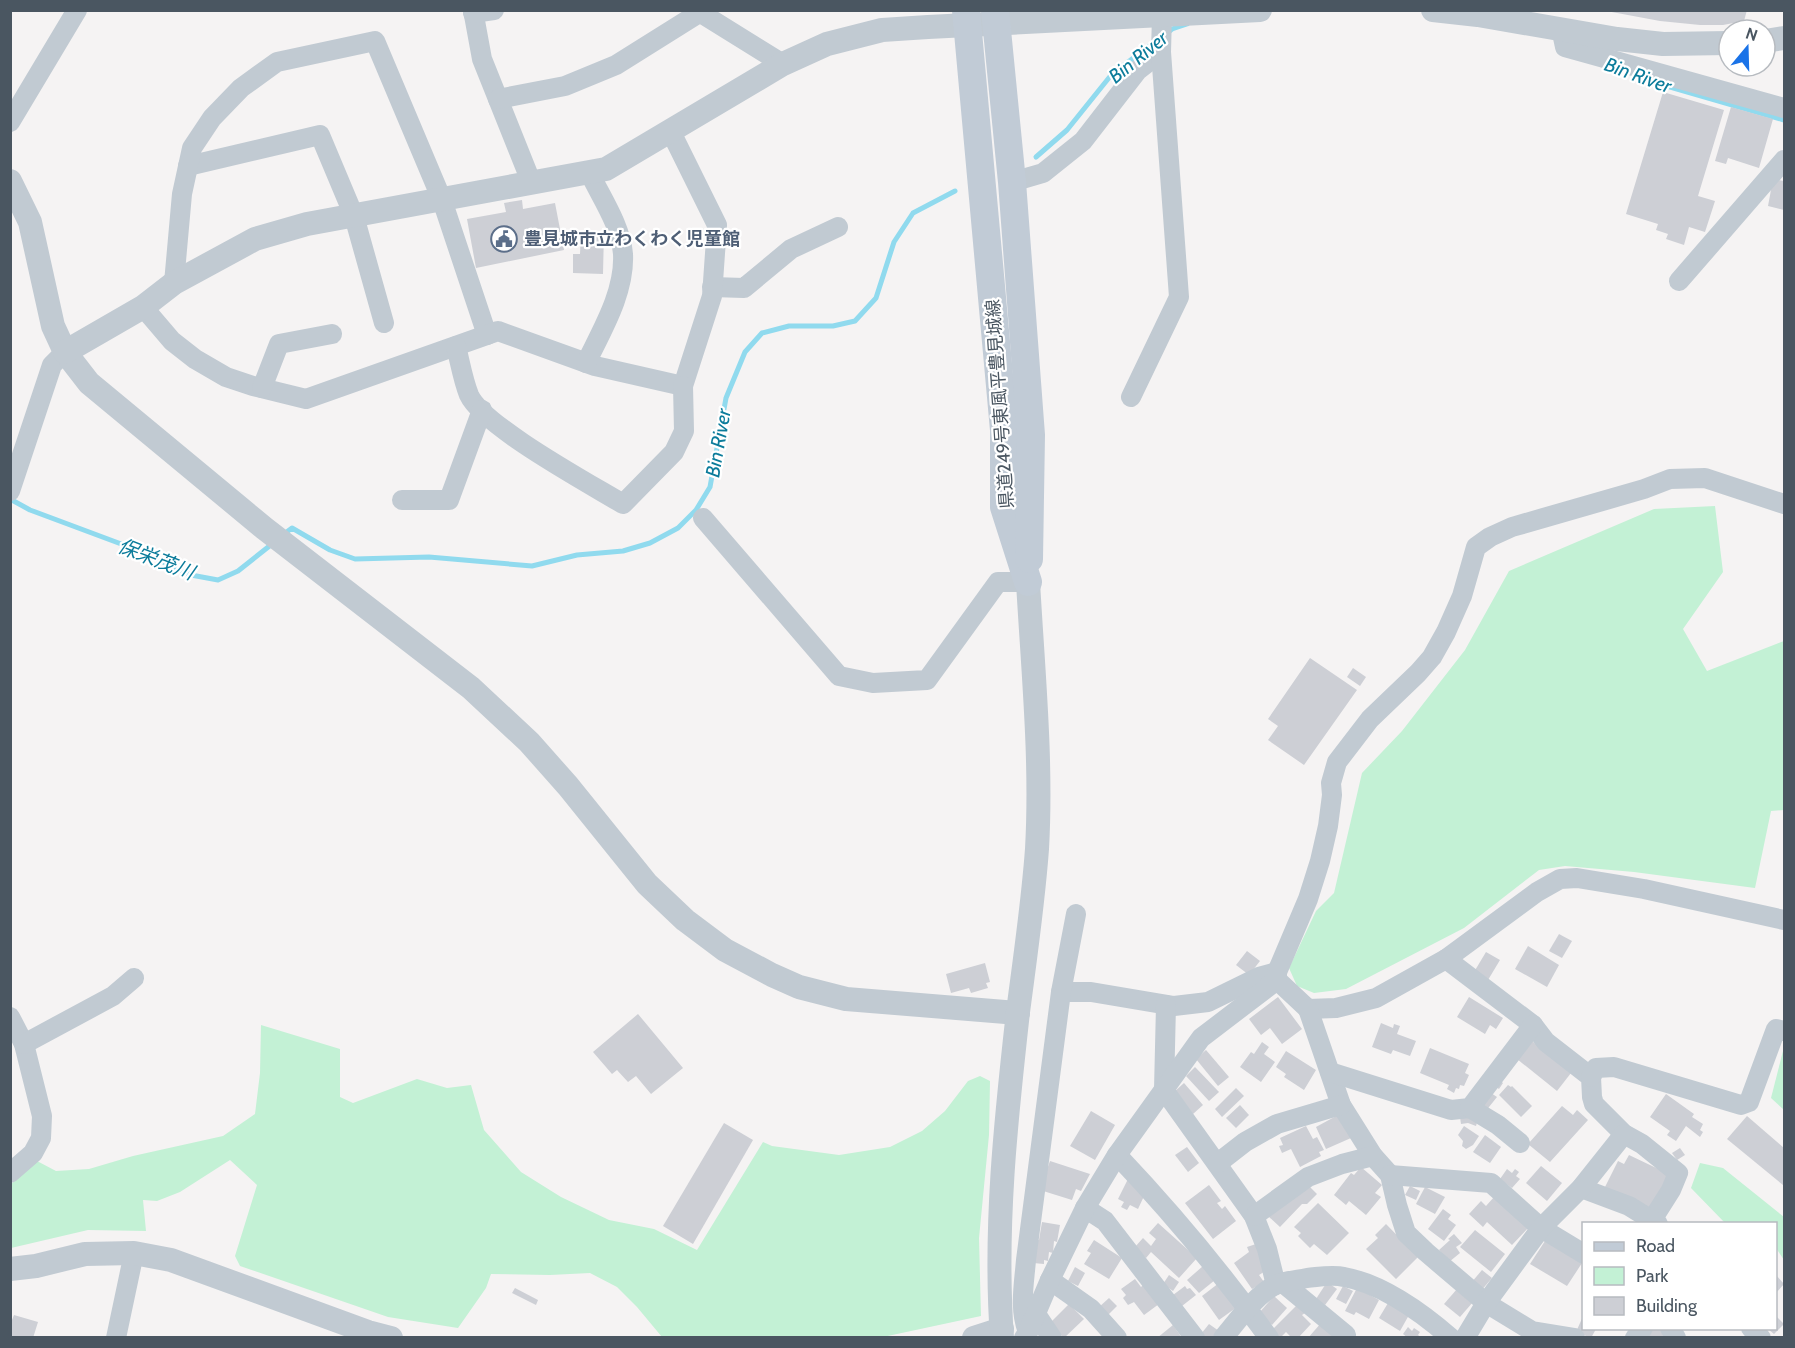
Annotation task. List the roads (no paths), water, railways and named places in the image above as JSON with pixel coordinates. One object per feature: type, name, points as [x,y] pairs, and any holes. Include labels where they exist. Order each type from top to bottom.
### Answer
[{"type":"main road","name":"県道249号東風平豊見城線","points":[[996,17],[1012,182],[1031,435],[1028,582]]},
{"type":"main road","name":"県道249号東風平豊見城線","points":[[966,18],[1004,430],[1004,507],[1028,582]]},
{"type":"street","points":[[10,122],[77,10]]},
{"type":"street","points":[[494,10],[473,12],[482,59],[532,184]]},
{"type":"street","points":[[11,489],[52,365],[65,352],[143,307],[174,283],[255,239],[307,224],[606,169],[783,64],[827,44],[854,36],[966,18],[1162,15],[1260,10]]},
{"type":"street","points":[[1433,10],[1561,28],[1617,39],[1663,44],[1717,44]]},
{"type":"street","points":[[498,99],[566,86],[616,65],[697,12],[783,64]]},
{"type":"street","points":[[1131,398],[1179,297],[1161,52],[1162,15]]},
{"type":"street","points":[[1561,28],[1565,47],[1785,108]]},
{"type":"street","points":[[174,283],[182,194],[192,148],[212,118],[241,87],[277,62],[375,41],[442,200],[487,335]]},
{"type":"street","points":[[1012,182],[1043,173],[1083,141],[1138,70],[1161,52]]},
{"type":"street","points":[[456,346],[470,396],[482,411],[516,438],[623,504],[674,452],[684,431],[682,386],[711,296],[717,225],[671,132]]},
{"type":"street","points":[[188,166],[320,135],[354,216],[384,323]]},
{"type":"street","points":[[1679,281],[1785,160]]},
{"type":"street","points":[[586,363],[613,306],[620,281],[623,253],[616,226],[589,172]]},
{"type":"street","points":[[10,181],[30,222],[53,326],[65,352],[89,383],[264,528],[471,688],[529,742],[568,786],[647,884],[685,920],[726,950],[800,987],[846,999],[1018,1013]]},
{"type":"street","points":[[712,287],[744,288],[791,249],[838,227]]},
{"type":"street","points":[[143,307],[172,341],[195,359],[226,377],[306,399],[498,332],[586,363],[682,386]]},
{"type":"street","points":[[262,388],[279,344],[332,334]]},
{"type":"street","points":[[402,500],[449,500],[482,411]]},
{"type":"street","points":[[974,1338],[1014,1334],[1036,1314],[1085,1208],[1117,1155],[1202,1038],[1277,976],[1308,899],[1320,861],[1328,826],[1332,795],[1331,783],[1337,762],[1370,719],[1432,657],[1462,596],[1476,547],[1490,537],[1512,527],[1644,489],[1670,479],[1705,478],[1785,504]]},
{"type":"street","points":[[703,519],[838,676],[873,683],[927,680],[998,582],[1028,582],[1038,804],[1032,898],[1018,1013],[1000,1226],[1014,1334]]},
{"type":"street","points":[[1308,1009],[1336,1008],[1376,998],[1446,959],[1537,892],[1560,879],[1577,878],[1644,890],[1785,920]]},
{"type":"street","points":[[1014,1334],[1024,1323],[1022,1303],[1025,1271],[1061,992],[1076,914]]},
{"type":"street","points":[[1446,959],[1533,1025],[1546,1042],[1591,1077]]},
{"type":"street","points":[[1061,992],[1091,992],[1174,1006],[1208,1002],[1259,977],[1277,976],[1308,1009],[1341,1105],[1373,1156],[1390,1175],[1406,1233],[1486,1304],[1532,1331],[1575,1338]]},
{"type":"street","points":[[24,1044],[113,996],[134,978]]},
{"type":"street","points":[[1166,1005],[1164,1090],[1254,1216],[1280,1284],[1346,1335]]},
{"type":"street","points":[[10,1017],[24,1044],[42,1116],[41,1138],[33,1153],[10,1173]]},
{"type":"street","points":[[1470,1108],[1533,1025]]},
{"type":"street","points":[[1581,1188],[1629,1206],[1655,1222],[1678,1173],[1642,1144],[1624,1134],[1594,1104],[1591,1077],[1596,1068],[1614,1067],[1741,1105],[1749,1102],[1776,1029],[1785,1031]]},
{"type":"street","points":[[1330,1072],[1451,1110],[1470,1108],[1498,1125],[1520,1143]]},
{"type":"street","points":[[1218,1163],[1245,1142],[1278,1124],[1341,1105]]},
{"type":"street","points":[[1465,1338],[1486,1304],[1541,1228],[1581,1188],[1624,1134]]},
{"type":"street","points":[[1117,1155],[1165,1206],[1269,1338]]},
{"type":"street","points":[[1254,1216],[1308,1178],[1342,1164],[1373,1156]]},
{"type":"street","points":[[1390,1175],[1491,1183],[1541,1228],[1582,1253]]},
{"type":"street","points":[[1085,1208],[1105,1221],[1195,1338]]},
{"type":"street","points":[[10,1269],[36,1266],[85,1254],[134,1252],[171,1260],[368,1332],[391,1338]]},
{"type":"street","points":[[116,1338],[132,1273],[134,1252]]},
{"type":"street","points":[[1223,1338],[1256,1300],[1280,1284],[1331,1276],[1344,1276],[1389,1294],[1451,1338]]},
{"type":"street","points":[[1050,1280],[1091,1309],[1117,1338]]},
{"type":"street","points":[[1036,1314],[1052,1338]]},
{"type":"waterway","name":"Bin River","points":[[1166,34],[1172,29],[1187,24]]},
{"type":"waterway","name":"Bin River","points":[[1036,157],[1067,130],[1112,74],[1156,41]]},
{"type":"waterway","name":"Bin River","points":[[1639,78],[1784,120]]},
{"type":"waterway","name":"Bin River","points":[[284,534],[292,528],[330,550],[355,559],[429,557],[532,566],[577,555],[623,551],[650,543],[678,528],[696,510],[710,487],[726,398],[745,352],[762,333],[789,326],[833,326],[855,321],[876,298],[894,242],[913,213],[955,191]]},
{"type":"waterway","name":"保栄茂川","points":[[10,499],[30,510],[140,551],[191,575],[218,580],[238,571],[272,544]]},
{"type":"place","name":"豊見城市立わくわく児童館","points":[[504,239]]}]
